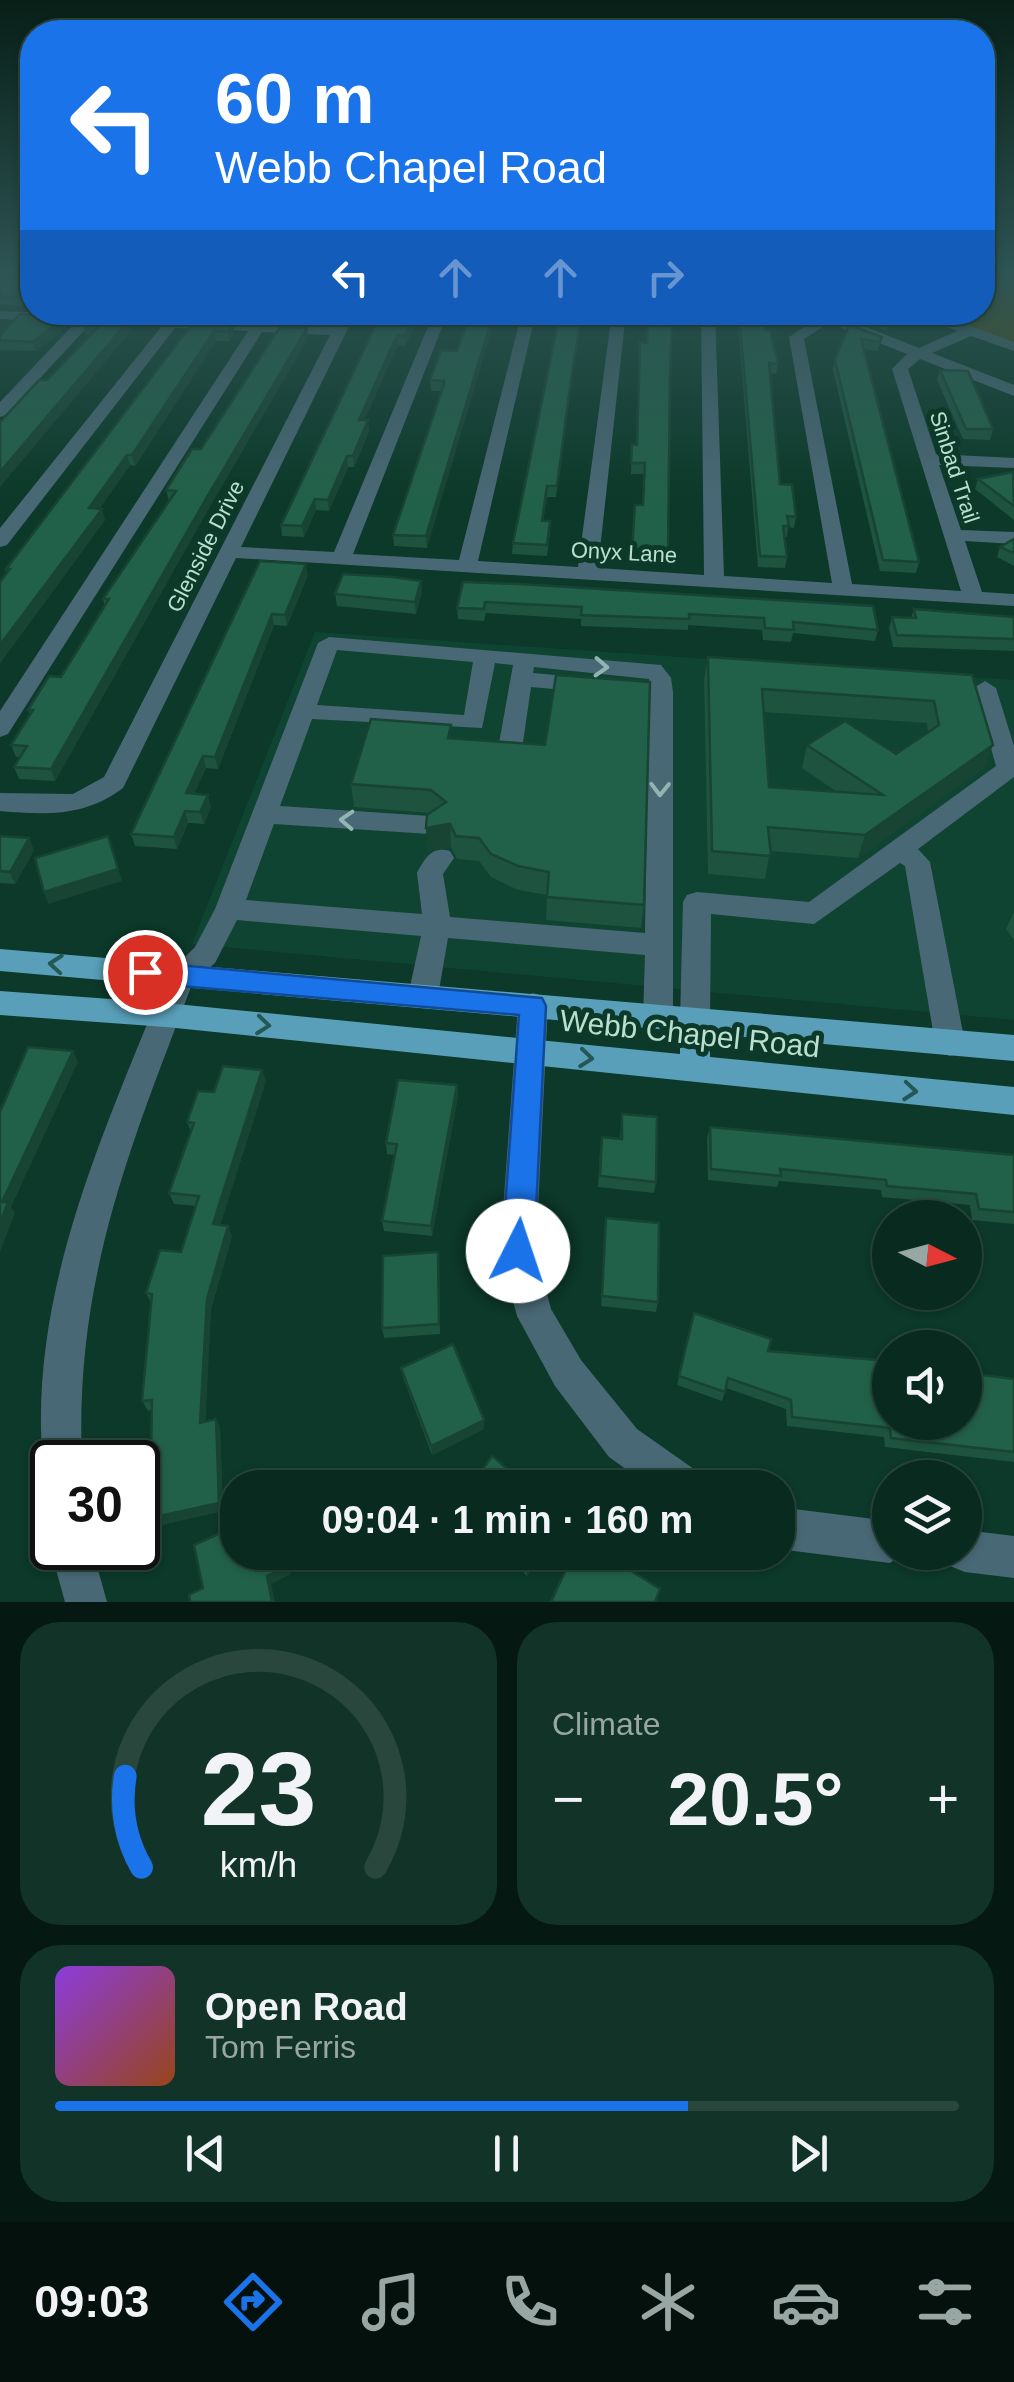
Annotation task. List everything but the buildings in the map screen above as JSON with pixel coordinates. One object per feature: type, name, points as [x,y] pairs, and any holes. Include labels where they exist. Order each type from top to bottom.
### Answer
[{"type":"main road","name":"Webb Chapel Road","points":[[0,960],[1014,1048]]},
{"type":"main road","name":"Webb Chapel Road","points":[[0,1003],[166,1015],[1014,1101]]},
{"type":"main road","points":[[695,1020],[695,1069]]},
{"type":"street","points":[[0,412],[60,347]]},
{"type":"street","points":[[0,541],[153,347]]},
{"type":"street","points":[[0,728],[245,347]]},
{"type":"street","name":"Glenside Drive","points":[[0,802],[80,804],[97,798],[114,782],[330,347]]},
{"type":"street","points":[[341,560],[426,347]]},
{"type":"street","points":[[467,568],[521,347]]},
{"type":"street","points":[[587,574],[615,347]]},
{"type":"street","points":[[709,347],[714,582]]},
{"type":"street","points":[[798,347],[843,590]]},
{"type":"street","points":[[902,347],[1014,391]]},
{"type":"street","points":[[921,354],[936,347]]},
{"type":"street","name":"Sinbad Trail","points":[[921,354],[900,369],[973,597]]},
{"type":"street","points":[[928,459],[1014,463]]},
{"type":"street","points":[[953,534],[1014,538]]},
{"type":"street","name":"Onyx Lane","points":[[231,552],[1014,600]]},
{"type":"street","points":[[60,1440],[64,1351],[88,1231],[110,1158],[181,976],[205,955],[229,909],[329,642],[485,657],[522,671],[662,692],[658,1016]]},
{"type":"street","points":[[302,710],[474,723],[485,657]]},
{"type":"street","points":[[510,750],[522,671]]},
{"type":"street","points":[[695,1020],[697,902],[814,913],[1009,770],[985,688]]},
{"type":"street","points":[[264,814],[430,825]]},
{"type":"street","points":[[900,849],[917,862],[950,1043]]},
{"type":"street","points":[[423,996],[437,925],[436,865]]},
{"type":"street","points":[[229,909],[658,944]]},
{"type":"street","points":[[533,1006],[518,1251],[536,1316],[568,1373],[623,1444],[661,1470]]},
{"type":"street","points":[[795,1530],[872,1540]]},
{"type":"street","points":[[982,1553],[1014,1557]]},
{"type":"street","points":[[77,1570],[86,1602]]},
{"type":"shaded area","points":[[315,632],[1014,680],[1014,1020],[192,944]]},
{"type":"route","points":[[145,972],[533,1006],[518,1251]]}]
